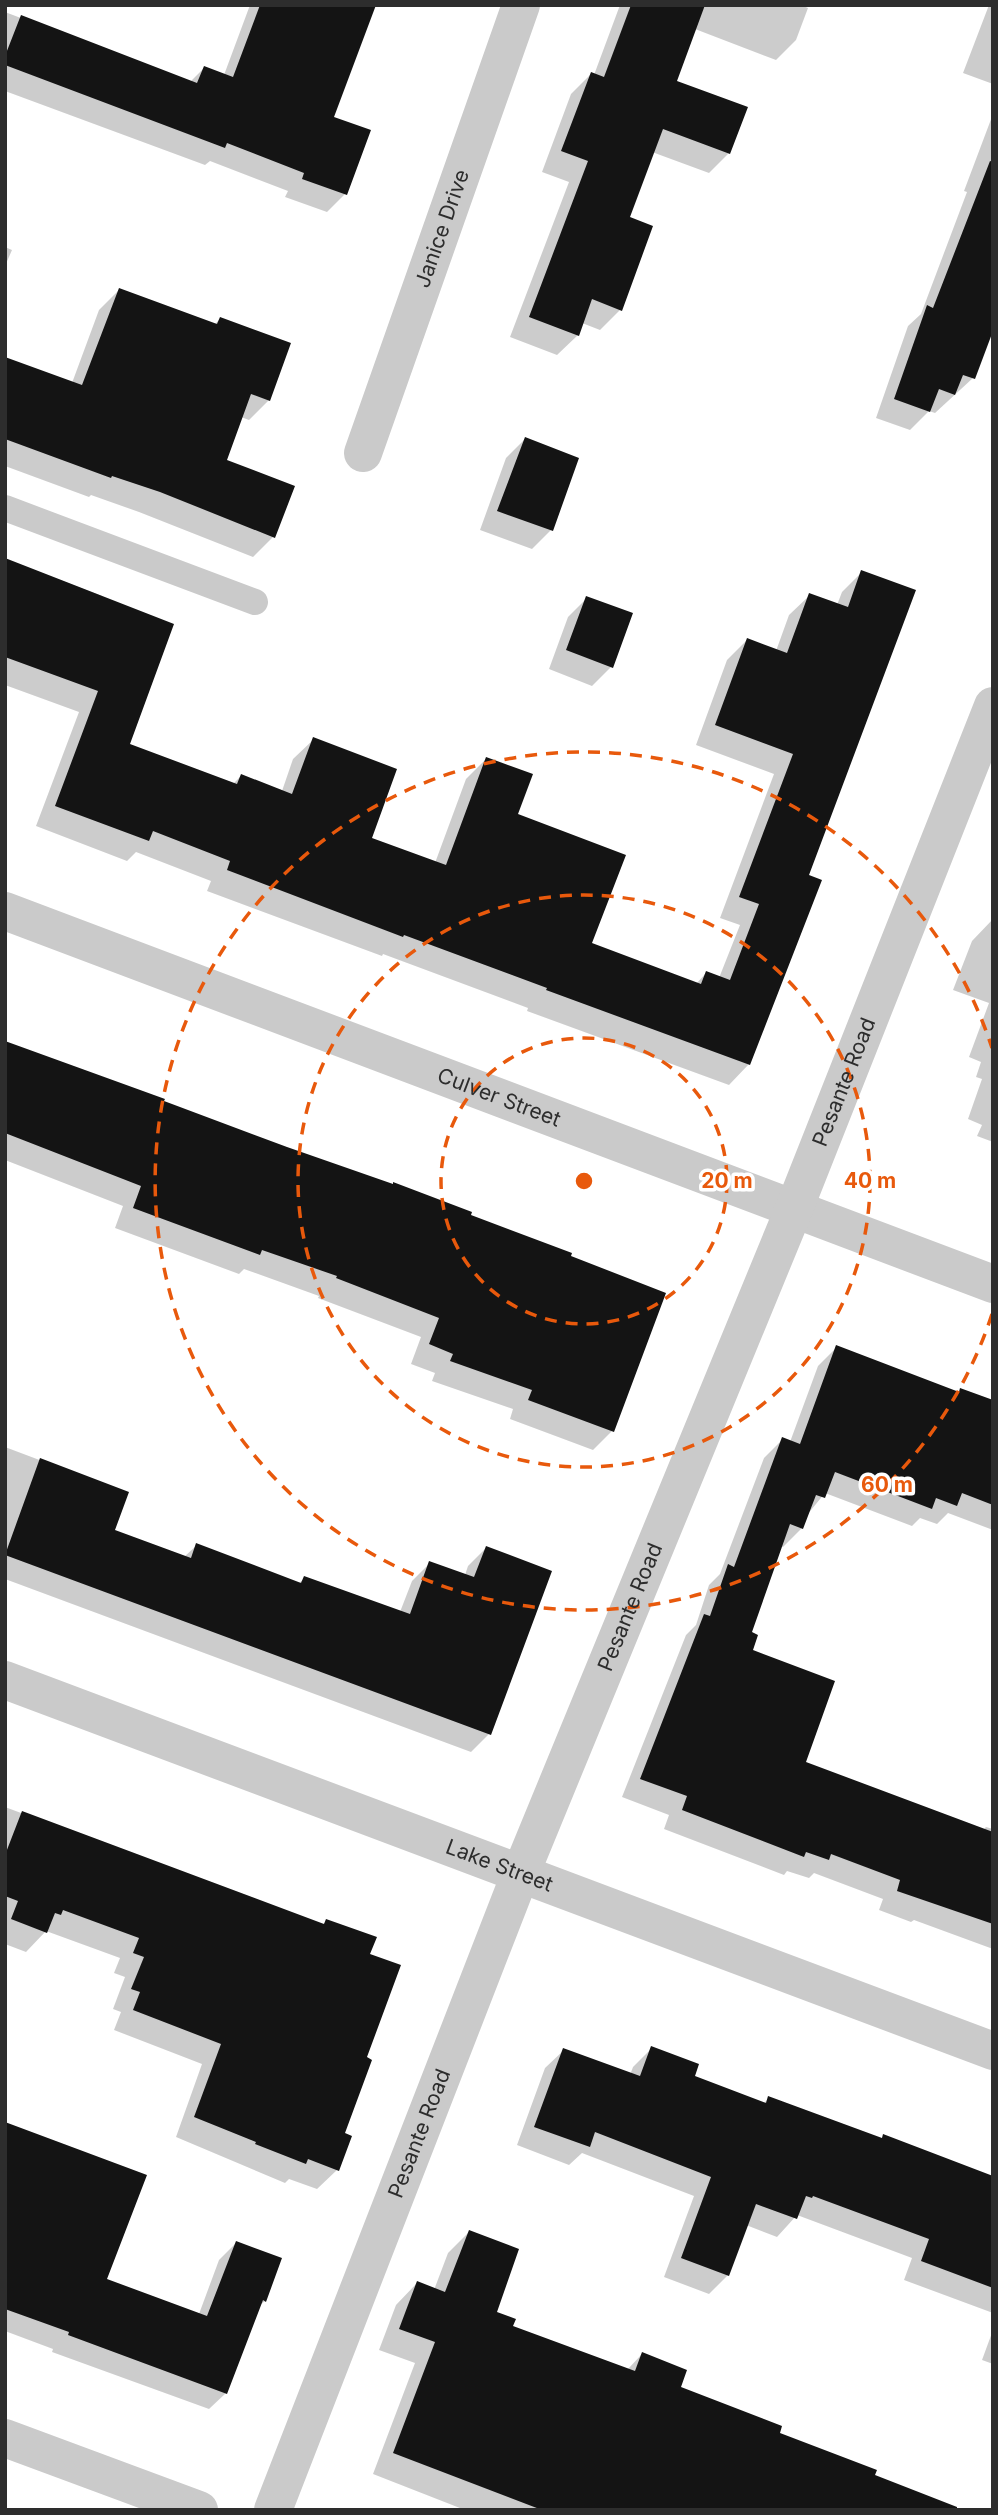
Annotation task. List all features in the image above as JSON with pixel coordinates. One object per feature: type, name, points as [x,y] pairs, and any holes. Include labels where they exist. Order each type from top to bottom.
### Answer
[{"type":"street","name":"Janice Drive","points":[[363,453],[521,5]]},
{"type":"street","name":"Pesante Road","points":[[273,2510],[520,1875],[794,1209],[993,706]]},
{"type":"street","name":"Culver Street","points":[[5,911],[993,1284]]},
{"type":"street","name":"Lake Street","points":[[5,1679],[993,2051]]},
{"type":"street","points":[[5,2438],[198,2510]]},
{"type":"lane","points":[[5,508],[255,602]]},
{"type":"building","points":[[260,5],[376,5],[334,117],[371,130],[347,195],[302,179],[304,173],[227,143],[225,148],[5,65],[5,56],[21,15],[197,83],[204,66],[233,77]]},
{"type":"building","points":[[631,5],[705,5],[677,81],[748,107],[730,154],[663,129],[630,217],[653,226],[622,311],[592,299],[579,336],[529,317],[588,161],[561,151],[591,72],[604,77]]},
{"type":"building","points":[[990,161],[993,162],[993,331],[975,379],[963,375],[955,395],[939,389],[930,412],[894,399],[927,305],[933,308]]},
{"type":"building","points":[[119,288],[217,324],[220,317],[291,343],[270,401],[251,394],[227,460],[295,486],[275,538],[160,492],[112,476],[111,478],[5,439],[5,357],[82,385]]},
{"type":"building","points":[[525,437],[579,458],[553,531],[497,511]]},
{"type":"building","points":[[5,558],[174,624],[130,744],[237,784],[241,774],[292,794],[313,737],[397,769],[372,838],[446,865],[486,757],[533,774],[518,814],[626,855],[592,943],[701,984],[706,971],[730,980],[759,904],[739,897],[793,754],[715,725],[747,638],[787,653],[809,593],[848,607],[861,570],[916,590],[809,875],[822,880],[750,1065],[227,870],[230,861],[153,831],[149,841],[55,806],[98,691],[5,657]]},
{"type":"building","points":[[586,596],[633,613],[613,668],[566,650]]},
{"type":"building","points":[[5,1041],[287,1147],[393,1182],[472,1212],[471,1215],[572,1253],[571,1256],[666,1293],[614,1432],[528,1400],[532,1390],[450,1361],[453,1354],[429,1344],[439,1318],[336,1278],[337,1276],[262,1250],[260,1255],[133,1208],[141,1186],[5,1133]]},
{"type":"building","points":[[836,1345],[959,1392],[960,1388],[993,1400],[993,1505],[962,1493],[957,1506],[936,1498],[932,1509],[835,1472],[825,1498],[816,1495],[803,1529],[790,1524],[752,1632],[758,1635],[753,1650],[835,1681],[806,1762],[993,1832],[993,1924],[897,1891],[900,1880],[831,1854],[829,1860],[806,1852],[804,1857],[682,1810],[687,1796],[640,1779],[704,1614],[710,1616],[728,1564],[734,1567],[782,1437],[800,1444]]},
{"type":"building","points":[[40,1458],[129,1492],[115,1530],[191,1558],[196,1543],[301,1583],[304,1576],[410,1614],[429,1561],[474,1577],[486,1546],[552,1571],[491,1735],[5,1555]]},
{"type":"building","points":[[22,1811],[324,1924],[326,1919],[377,1937],[370,1954],[401,1965],[367,2057],[372,2060],[345,2133],[352,2136],[339,2171],[308,2159],[306,2164],[194,2117],[221,2044],[133,2010],[140,1992],[131,1989],[144,1957],[133,1953],[139,1938],[63,1910],[61,1915],[55,1913],[47,1933],[11,1919],[18,1901],[5,1896],[5,1855]]},
{"type":"building","points":[[651,2046],[699,2064],[695,2076],[766,2103],[768,2096],[882,2138],[883,2134],[993,2176],[993,2288],[921,2261],[929,2239],[813,2196],[806,2196],[797,2219],[756,2204],[729,2276],[681,2258],[711,2177],[595,2132],[590,2147],[534,2127],[563,2048],[640,2076]]},
{"type":"building","points":[[5,2122],[147,2175],[107,2279],[207,2316],[236,2241],[282,2258],[227,2394],[5,2309]]},
{"type":"building","points":[[469,2230],[519,2249],[497,2312],[516,2319],[513,2326],[635,2371],[642,2352],[687,2370],[681,2387],[782,2426],[780,2433],[877,2470],[875,2475],[957,2507],[957,2510],[542,2510],[393,2453],[435,2342],[399,2329],[417,2281],[445,2292]]}]
